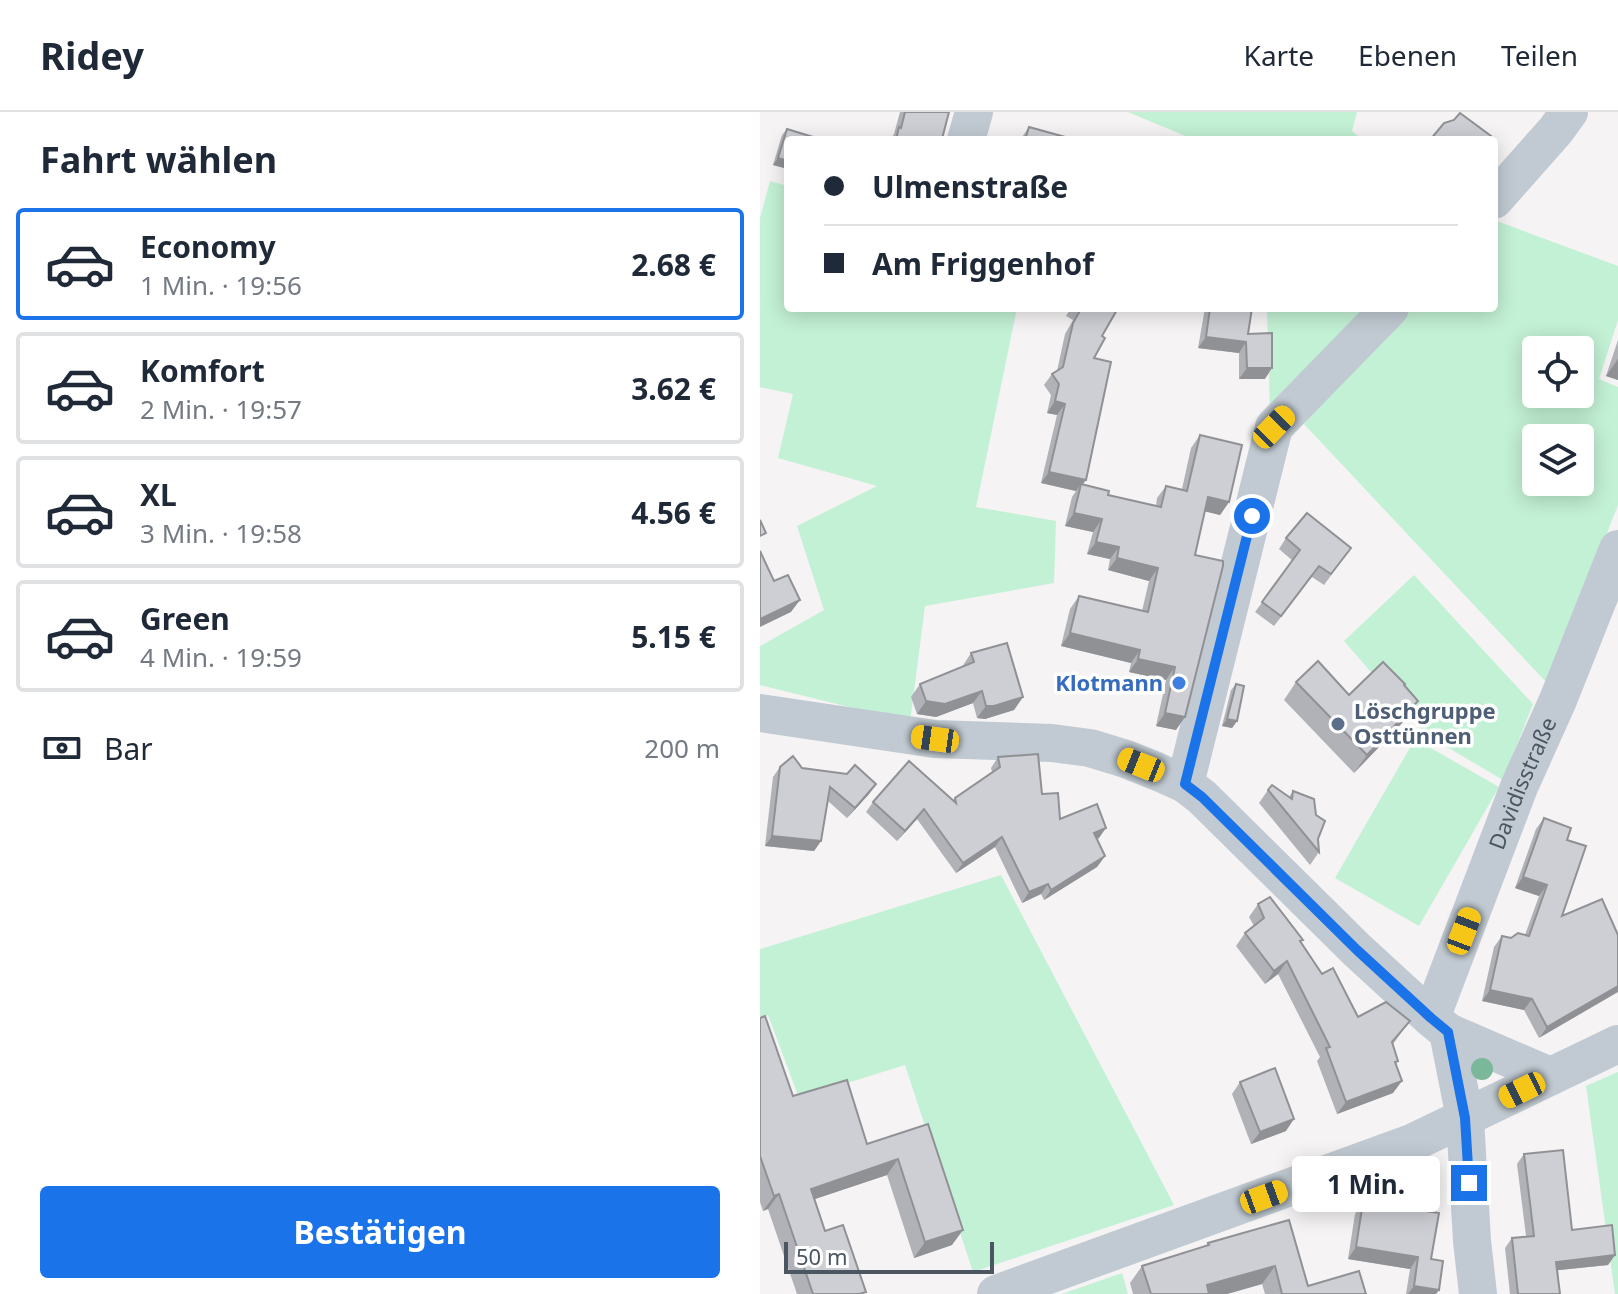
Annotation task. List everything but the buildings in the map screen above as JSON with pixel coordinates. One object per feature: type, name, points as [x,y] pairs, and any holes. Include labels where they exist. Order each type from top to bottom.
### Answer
[{"type":"street","points":[[967,136],[974,112]]},
{"type":"street","points":[[1498,195],[1569,112]]},
{"type":"street","points":[[1185,784],[1274,427],[1386,312]]},
{"type":"street","name":"Davidisstraße","points":[[1440,1025],[1519,787],[1558,700],[1618,549]]},
{"type":"street","points":[[760,713],[935,739],[1052,743],[1090,748],[1126,759],[1185,784],[1202,797],[1357,950],[1440,1025],[1550,1076]]},
{"type":"street","points":[[1440,1025],[1465,1118],[1478,1294]]},
{"type":"street","points":[[996,1294],[1414,1142],[1618,1044]]},
{"type":"green space","points":[[1128,112],[1357,112],[1352,131],[1358,136],[1185,136]]},
{"type":"green space","points":[[770,181],[784,185],[784,312],[1016,312],[976,507],[1056,521],[1054,583],[925,606],[910,722],[760,685],[760,646],[824,610],[797,526],[877,486],[778,458],[793,394],[760,387],[760,218]]},
{"type":"green space","points":[[1498,221],[1618,266],[1618,320],[1599,379],[1618,387],[1618,505],[1548,684],[1304,424],[1406,312],[1498,312]]},
{"type":"green space","points":[[1267,312],[1366,312],[1270,413]]},
{"type":"green space","points":[[1414,575],[1533,704],[1503,780],[1425,734],[1344,641]]},
{"type":"green space","points":[[1415,739],[1499,787],[1419,926],[1335,878]]},
{"type":"green space","points":[[1001,875],[1174,1205],[973,1272],[905,1065],[799,1098],[768,1015],[760,1017],[760,949]]},
{"type":"green space","points":[[1618,1072],[1618,1294],[1615,1294],[1586,1086]]},
{"type":"green space","points":[[1122,1273],[1128,1294],[1062,1294]]},
{"type":"place","name":"Klotmann","points":[[1179,683]]},
{"type":"place","name":"Löschgruppe Osttünnen","points":[[1338,724]]},
{"type":"route","points":[[1252,516],[1185,784],[1202,797],[1357,950],[1448,1032],[1465,1118],[1469,1183]]}]
